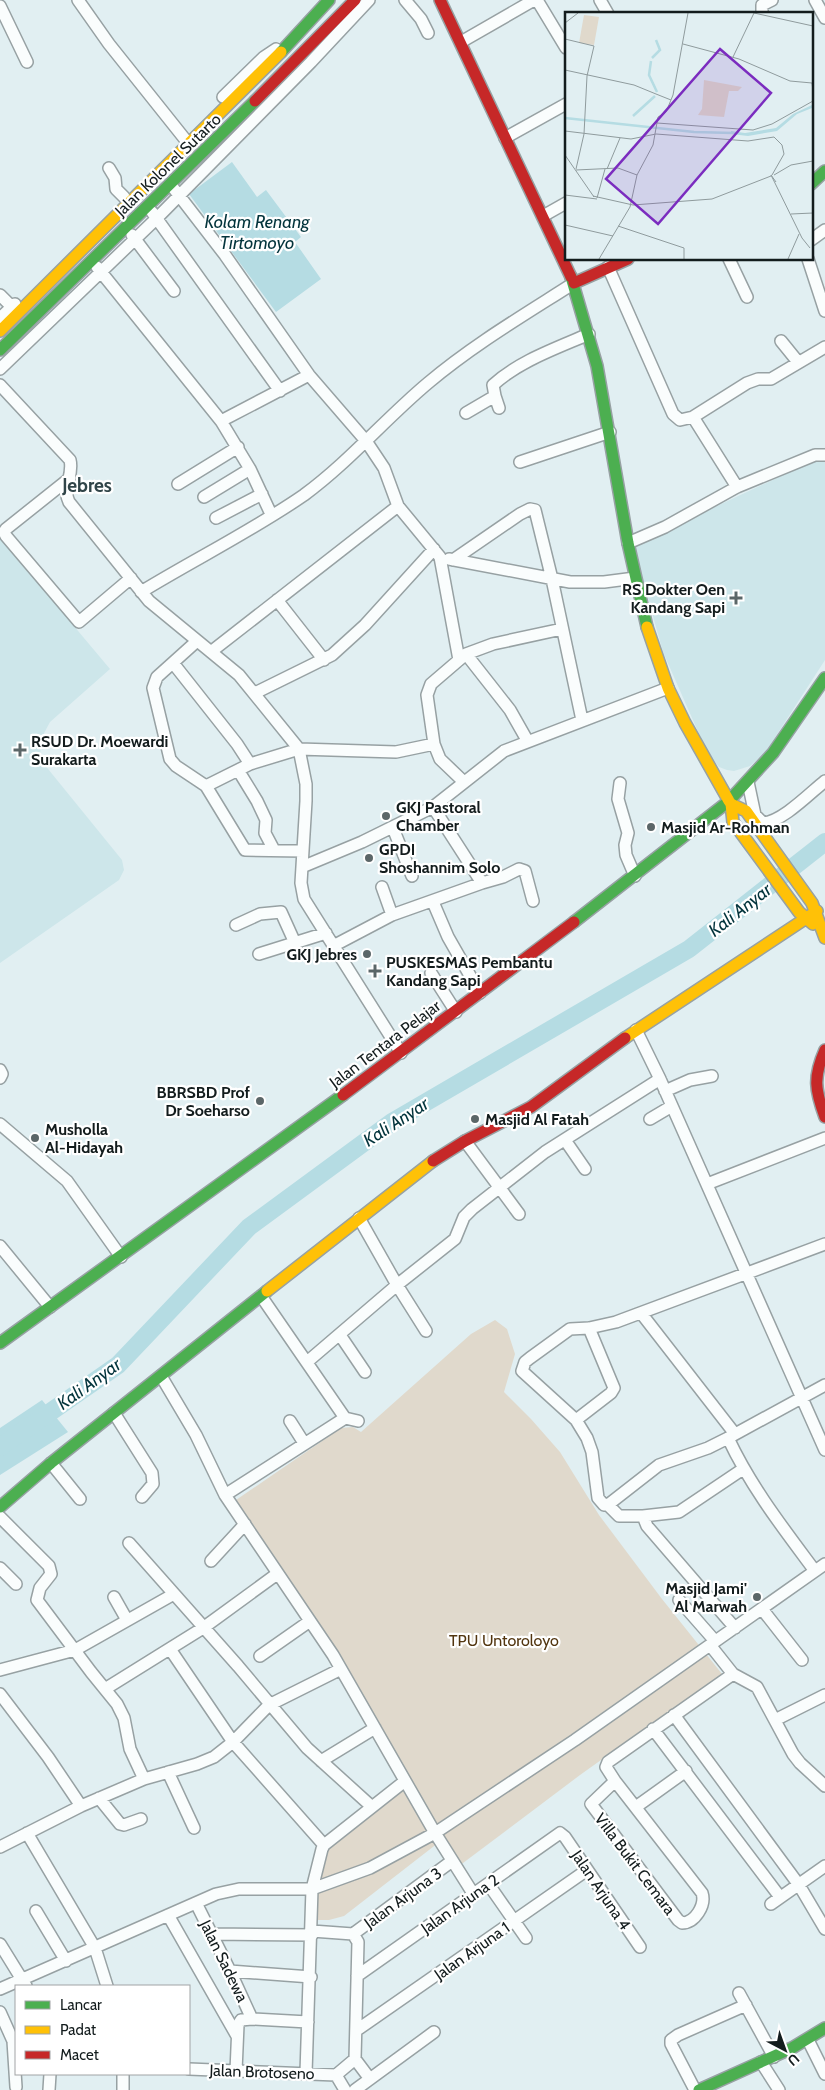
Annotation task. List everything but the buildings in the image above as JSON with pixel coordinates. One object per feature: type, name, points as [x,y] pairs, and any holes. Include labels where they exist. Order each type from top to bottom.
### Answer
[{"type":"main road","name":"Jalan Kolonel Sutarto","points":[[0,350],[281,77],[339,24],[355,0]]},
{"type":"main road","points":[[440,0],[462,42],[574,283],[598,366],[635,578],[646,623],[668,688],[685,723],[730,803],[733,822],[802,915],[822,934]]},
{"type":"main road","name":"Jalan Kolonel Sutarto","points":[[0,331],[186,140],[264,70],[326,4]]},
{"type":"main road","points":[[326,4],[339,24]]},
{"type":"main road","points":[[812,183],[825,171]]},
{"type":"main road","points":[[574,283],[626,260]]},
{"type":"main road","name":"Jalan Tentara Pelajar","points":[[0,1343],[401,1053],[730,803],[790,730],[825,678]]},
{"type":"main road","points":[[730,803],[746,811],[815,907],[822,934]]},
{"type":"main road","points":[[0,1507],[51,1463],[422,1168],[466,1141],[532,1107],[636,1030],[815,907]]},
{"type":"main road","points":[[825,1050],[814,1082],[825,1117]]},
{"type":"main road","points":[[697,2090],[774,2057],[808,2040],[825,2028]]},
{"type":"street","points":[[0,318],[124,197],[186,140],[109,44],[78,0]]},
{"type":"street","points":[[0,369],[157,218],[339,24],[369,0]]},
{"type":"street","points":[[405,0],[421,18],[428,33]]},
{"type":"street","points":[[462,42],[535,0],[565,46]]},
{"type":"street","points":[[600,0],[607,12]]},
{"type":"street","points":[[762,12],[762,5],[772,0]]},
{"type":"street","points":[[815,0],[825,18]]},
{"type":"street","points":[[0,6],[27,62]]},
{"type":"street","points":[[505,138],[565,105]]},
{"type":"street","points":[[109,168],[114,177],[116,189],[124,197]]},
{"type":"street","points":[[170,185],[225,255],[309,375],[366,442],[384,468],[398,506],[437,553],[463,657],[510,710],[527,740]]},
{"type":"street","points":[[543,216],[565,204]]},
{"type":"street","points":[[148,206],[280,390]]},
{"type":"street","points":[[126,228],[174,291]]},
{"type":"street","points":[[812,239],[825,230]]},
{"type":"street","points":[[728,260],[747,297]]},
{"type":"street","points":[[808,260],[825,311]]},
{"type":"street","points":[[92,261],[221,421],[250,469],[270,512]]},
{"type":"street","points":[[608,267],[673,414],[680,420],[693,418],[747,383],[758,379],[771,379],[825,347]]},
{"type":"street","points":[[141,592],[296,500],[332,472],[426,384],[452,363],[574,283]]},
{"type":"street","points":[[0,295],[12,307]]},
{"type":"street","points":[[499,408],[493,385],[532,360],[589,334]]},
{"type":"street","points":[[781,341],[798,362]]},
{"type":"street","points":[[221,421],[309,375]]},
{"type":"street","points":[[0,385],[70,460],[71,477],[66,488],[69,502],[141,592],[157,610],[212,651],[239,674],[300,749],[306,784],[301,883],[304,899],[335,945],[359,988],[401,1053]]},
{"type":"street","points":[[466,413],[495,396]]},
{"type":"street","points":[[693,418],[738,487]]},
{"type":"street","points":[[520,462],[610,432]]},
{"type":"street","points":[[178,484],[238,447]]},
{"type":"street","points":[[628,543],[665,527],[738,487],[815,455],[825,455]]},
{"type":"street","points":[[204,496],[250,469]]},
{"type":"street","points":[[71,477],[6,529],[4,532],[6,536],[79,622],[131,578]]},
{"type":"street","points":[[216,518],[262,494]]},
{"type":"street","points":[[212,651],[398,506]]},
{"type":"street","points":[[454,560],[520,514],[532,509],[537,515],[582,720]]},
{"type":"street","points":[[437,553],[454,560],[552,580],[596,582],[635,578]]},
{"type":"street","points":[[256,693],[324,660],[350,640],[437,553]]},
{"type":"street","points":[[277,600],[324,660]]},
{"type":"street","points":[[464,782],[440,758],[434,744],[428,691],[436,679],[463,657],[493,644],[562,629]]},
{"type":"street","points":[[197,641],[157,677],[153,688],[167,752],[176,766],[206,786],[245,850],[303,851]]},
{"type":"street","points":[[173,663],[237,744],[250,764]]},
{"type":"street","points":[[302,867],[393,828],[433,807],[504,751],[527,740],[668,688]]},
{"type":"street","points":[[206,786],[250,764],[300,749],[396,752],[434,744]]},
{"type":"street","points":[[238,770],[266,820],[265,834],[274,850]]},
{"type":"street","points":[[748,782],[756,815],[763,823],[770,823],[781,817],[825,781]]},
{"type":"street","points":[[620,783],[618,799],[628,833],[625,845],[626,854],[634,876]]},
{"type":"street","points":[[433,807],[482,883]]},
{"type":"street","points":[[393,828],[412,876]]},
{"type":"street","points":[[335,945],[392,915],[482,883],[503,878],[522,869],[525,871],[533,901]]},
{"type":"street","points":[[382,887],[392,915]]},
{"type":"street","points":[[433,902],[448,937],[480,993]]},
{"type":"street","points":[[236,925],[260,914],[282,912],[295,943]]},
{"type":"street","points":[[259,954],[326,933]]},
{"type":"street","points":[[431,973],[456,1012]]},
{"type":"street","points":[[636,1030],[660,1079],[825,1450]]},
{"type":"street","points":[[0,1070],[2,1074],[0,1078]]},
{"type":"street","points":[[665,1091],[690,1080],[712,1076]]},
{"type":"street","points":[[308,1362],[397,1285],[455,1239],[464,1217],[499,1188],[565,1140],[660,1079]]},
{"type":"street","points":[[650,1119],[672,1106]]},
{"type":"street","points":[[0,1124],[67,1181],[121,1257]]},
{"type":"street","points":[[707,1184],[825,1138]]},
{"type":"street","points":[[565,1140],[585,1169]]},
{"type":"street","points":[[466,1141],[519,1214]]},
{"type":"street","points":[[359,1218],[426,1331]]},
{"type":"street","points":[[743,1469],[679,1512],[643,1516],[619,1516],[608,1505],[602,1504],[599,1500],[592,1452],[587,1438],[576,1420],[567,1410],[523,1374],[522,1368],[530,1358],[570,1329],[589,1328],[616,1322],[825,1244]]},
{"type":"street","points":[[0,1246],[50,1307]]},
{"type":"street","points":[[261,1296],[345,1418],[358,1421]]},
{"type":"street","points":[[641,1313],[732,1436],[743,1469],[771,1512],[815,1571]]},
{"type":"street","points":[[576,1420],[611,1393],[614,1388],[589,1328]]},
{"type":"street","points":[[340,1335],[365,1372]]},
{"type":"street","points":[[161,1376],[196,1435],[225,1495],[341,1669],[435,1833],[474,1895]]},
{"type":"street","points":[[608,1505],[659,1465],[708,1448],[825,1385]]},
{"type":"street","points":[[114,1413],[154,1479],[153,1484],[142,1497]]},
{"type":"street","points":[[225,1495],[345,1418]]},
{"type":"street","points":[[290,1421],[304,1443]]},
{"type":"street","points":[[51,1463],[80,1500]]},
{"type":"street","points":[[643,1516],[647,1526],[735,1628]]},
{"type":"street","points":[[0,1517],[49,1566],[51,1574],[40,1588],[37,1600],[117,1704],[124,1718],[130,1749],[144,1779]]},
{"type":"street","points":[[211,1561],[245,1524]]},
{"type":"street","points":[[129,1543],[307,1748],[371,1806]]},
{"type":"street","points":[[0,1944],[23,1983],[66,1960],[221,1892],[239,1889],[312,1889],[370,1868],[435,1833],[575,1740],[825,1564]]},
{"type":"street","points":[[0,1568],[16,1584]]},
{"type":"street","points":[[105,1689],[203,1628],[277,1574]]},
{"type":"street","points":[[0,1670],[75,1650],[174,1594]]},
{"type":"street","points":[[114,1597],[127,1620]]},
{"type":"street","points":[[679,1600],[713,1643],[733,1674],[757,1688],[793,1754],[825,1786]]},
{"type":"street","points":[[762,1609],[802,1660]]},
{"type":"street","points":[[260,1656],[310,1621]]},
{"type":"street","points":[[170,1649],[233,1742],[324,1844]]},
{"type":"street","points":[[0,1847],[81,1806],[144,1779],[206,1761],[233,1742],[270,1705],[341,1669]]},
{"type":"street","points":[[733,1674],[654,1729],[686,1771],[776,1901],[825,1866]]},
{"type":"street","points":[[0,1694],[48,1757],[81,1806]]},
{"type":"street","points":[[775,1720],[825,1695]]},
{"type":"street","points":[[674,1715],[798,1885],[825,1929]]},
{"type":"street","points":[[321,1761],[375,1728]]},
{"type":"street","name":"Villa Bukit Cemara","points":[[616,1781],[592,1800],[592,1807],[678,1920],[682,1923],[688,1922],[701,1908],[704,1898],[702,1893],[616,1781],[607,1770],[606,1764],[654,1729]]},
{"type":"street","points":[[640,1804],[686,1771]]},
{"type":"street","points":[[168,1772],[194,1828]]},
{"type":"street","points":[[306,2073],[312,1889],[324,1844],[405,1780]]},
{"type":"street","points":[[100,1798],[120,1824],[124,1825],[141,1819]]},
{"type":"street","points":[[27,1833],[95,1948],[106,1985]]},
{"type":"street","name":"Jalan Arjuna 4","points":[[563,1834],[640,1947]]},
{"type":"street","name":"Jalan Arjuna 2","points":[[357,1976],[489,1885],[556,1835],[563,1834]]},
{"type":"street","name":"Jalan Arjuna 3","points":[[353,1934],[452,1861]]},
{"type":"street","name":"Jalan Arjuna 1","points":[[357,2030],[515,1922],[587,1870]]},
{"type":"street","points":[[489,1885],[526,1938]]},
{"type":"street","name":"Jalan Sadewa","points":[[196,1903],[252,2019]]},
{"type":"street","points":[[36,1911],[66,1960]]},
{"type":"street","points":[[168,1915],[237,2036]]},
{"type":"street","points":[[212,1934],[353,1934],[358,1947],[355,2058],[370,2079]]},
{"type":"street","points":[[230,1971],[310,1977]]},
{"type":"street","points":[[0,1989],[15,1985]]},
{"type":"street","points":[[739,1993],[774,2057]]},
{"type":"street","points":[[697,2090],[671,2044],[671,2040],[678,2035],[746,2005]]},
{"type":"street","points":[[0,2012],[13,2041],[15,2071]]},
{"type":"street","points":[[236,2071],[239,2022],[244,2019],[308,2022]]},
{"type":"street","points":[[355,2090],[434,2032]]},
{"type":"street","points":[[808,2040],[825,2074]]},
{"type":"street","points":[[345,2090],[336,2075],[355,2058]]},
{"type":"street","points":[[761,2062],[779,2090]]},
{"type":"street","name":"Jalan Brotoseno","points":[[190,2069],[336,2075]]},
{"type":"street","points":[[15,2075],[16,2086]]},
{"type":"street","points":[[49,2090],[50,2075]]},
{"type":"street","points":[[123,2075],[123,2090]]},
{"type":"shaded area","name":"RS Dokter Oen Kandang Sapi","points":[[818,459],[825,459],[825,660],[765,753],[750,766],[734,771],[727,770],[719,767],[707,752],[663,652],[633,545]]},
{"type":"shaded area","name":"RSUD Dr. Moewardi Surakarta","points":[[0,538],[110,669],[50,722],[42,737],[40,754],[44,764],[122,860],[124,870],[119,880],[0,963]]},
{"type":"green space","name":"TPU Untoroloyo","points":[[495,1320],[507,1329],[515,1354],[504,1392],[560,1452],[599,1515],[662,1599],[722,1674],[580,1775],[459,1866],[323,1631],[236,1500],[341,1428],[353,1427],[361,1432],[471,1334]]},
{"type":"green space","points":[[403,1784],[438,1843],[344,1916],[329,1920],[315,1920],[315,1897],[325,1847]]},
{"type":"water","name":"Kolam Renang Tirtomoyo","points":[[232,162],[257,197],[266,190],[301,237],[295,242],[321,279],[276,312],[189,194]]},
{"type":"water","points":[[42,1400],[68,1432],[0,1475],[0,1428]]},
{"type":"waterway","name":"Kali Anyar","points":[[0,1447],[118,1365],[249,1227],[392,1122],[689,949],[825,842]]},
{"type":"traffic: fast","points":[[281,52],[329,0]]},
{"type":"traffic: fast","points":[[0,350],[255,101]]},
{"type":"traffic: fast","points":[[812,183],[825,171]]},
{"type":"traffic: fast","points":[[571,277],[597,366],[628,543],[647,627]]},
{"type":"traffic: fast","points":[[574,922],[729,801],[773,753],[825,678]]},
{"type":"traffic: fast","points":[[0,1343],[343,1095]]},
{"type":"traffic: fast","points":[[0,1507],[51,1463],[267,1291]]},
{"type":"traffic: fast","points":[[699,2090],[792,2048],[825,2028]]},
{"type":"traffic: slow","points":[[0,331],[281,52]]},
{"type":"traffic: slow","points":[[647,627],[668,688],[685,723],[729,801],[731,804],[746,811],[812,903],[825,938]]},
{"type":"traffic: slow","points":[[731,804],[733,822],[799,912],[813,924]]},
{"type":"traffic: slow","points":[[625,1038],[817,911]]},
{"type":"traffic: slow","points":[[267,1291],[433,1161]]},
{"type":"traffic: jam","points":[[255,101],[355,0]]},
{"type":"traffic: jam","points":[[440,0],[571,277]]},
{"type":"traffic: jam","points":[[574,283],[626,260]]},
{"type":"traffic: jam","points":[[343,1095],[574,922]]},
{"type":"traffic: jam","points":[[433,1161],[465,1141],[531,1107],[625,1038]]},
{"type":"traffic: jam","points":[[825,1050],[817,1076],[817,1091],[825,1117]]},
{"type":"place","name":"RS Dokter Oen Kandang Sapi","points":[[736,598]]},
{"type":"place","name":"RSUD Dr. Moewardi Surakarta","points":[[20,750]]},
{"type":"place","name":"GKJ Pastoral Chamber","points":[[386,816]]},
{"type":"place","name":"Masjid Ar-Rohman","points":[[651,827]]},
{"type":"place","name":"GPDI Shoshannim Solo","points":[[369,858]]},
{"type":"place","name":"GKJ Jebres","points":[[367,954]]},
{"type":"place","name":"PUSKESMAS Pembantu Kandang Sapi","points":[[375,971]]},
{"type":"place","name":"BBRSBD Prof Dr Soeharso","points":[[260,1101]]},
{"type":"place","name":"Masjid Al Fatah","points":[[475,1119]]},
{"type":"place","name":"Musholla Al-Hidayah","points":[[35,1138]]},
{"type":"place","name":"Masjid Jami' Al Marwah","points":[[757,1597]]},
{"type":"district","name":"Jebres","points":[[87,485]]}]
